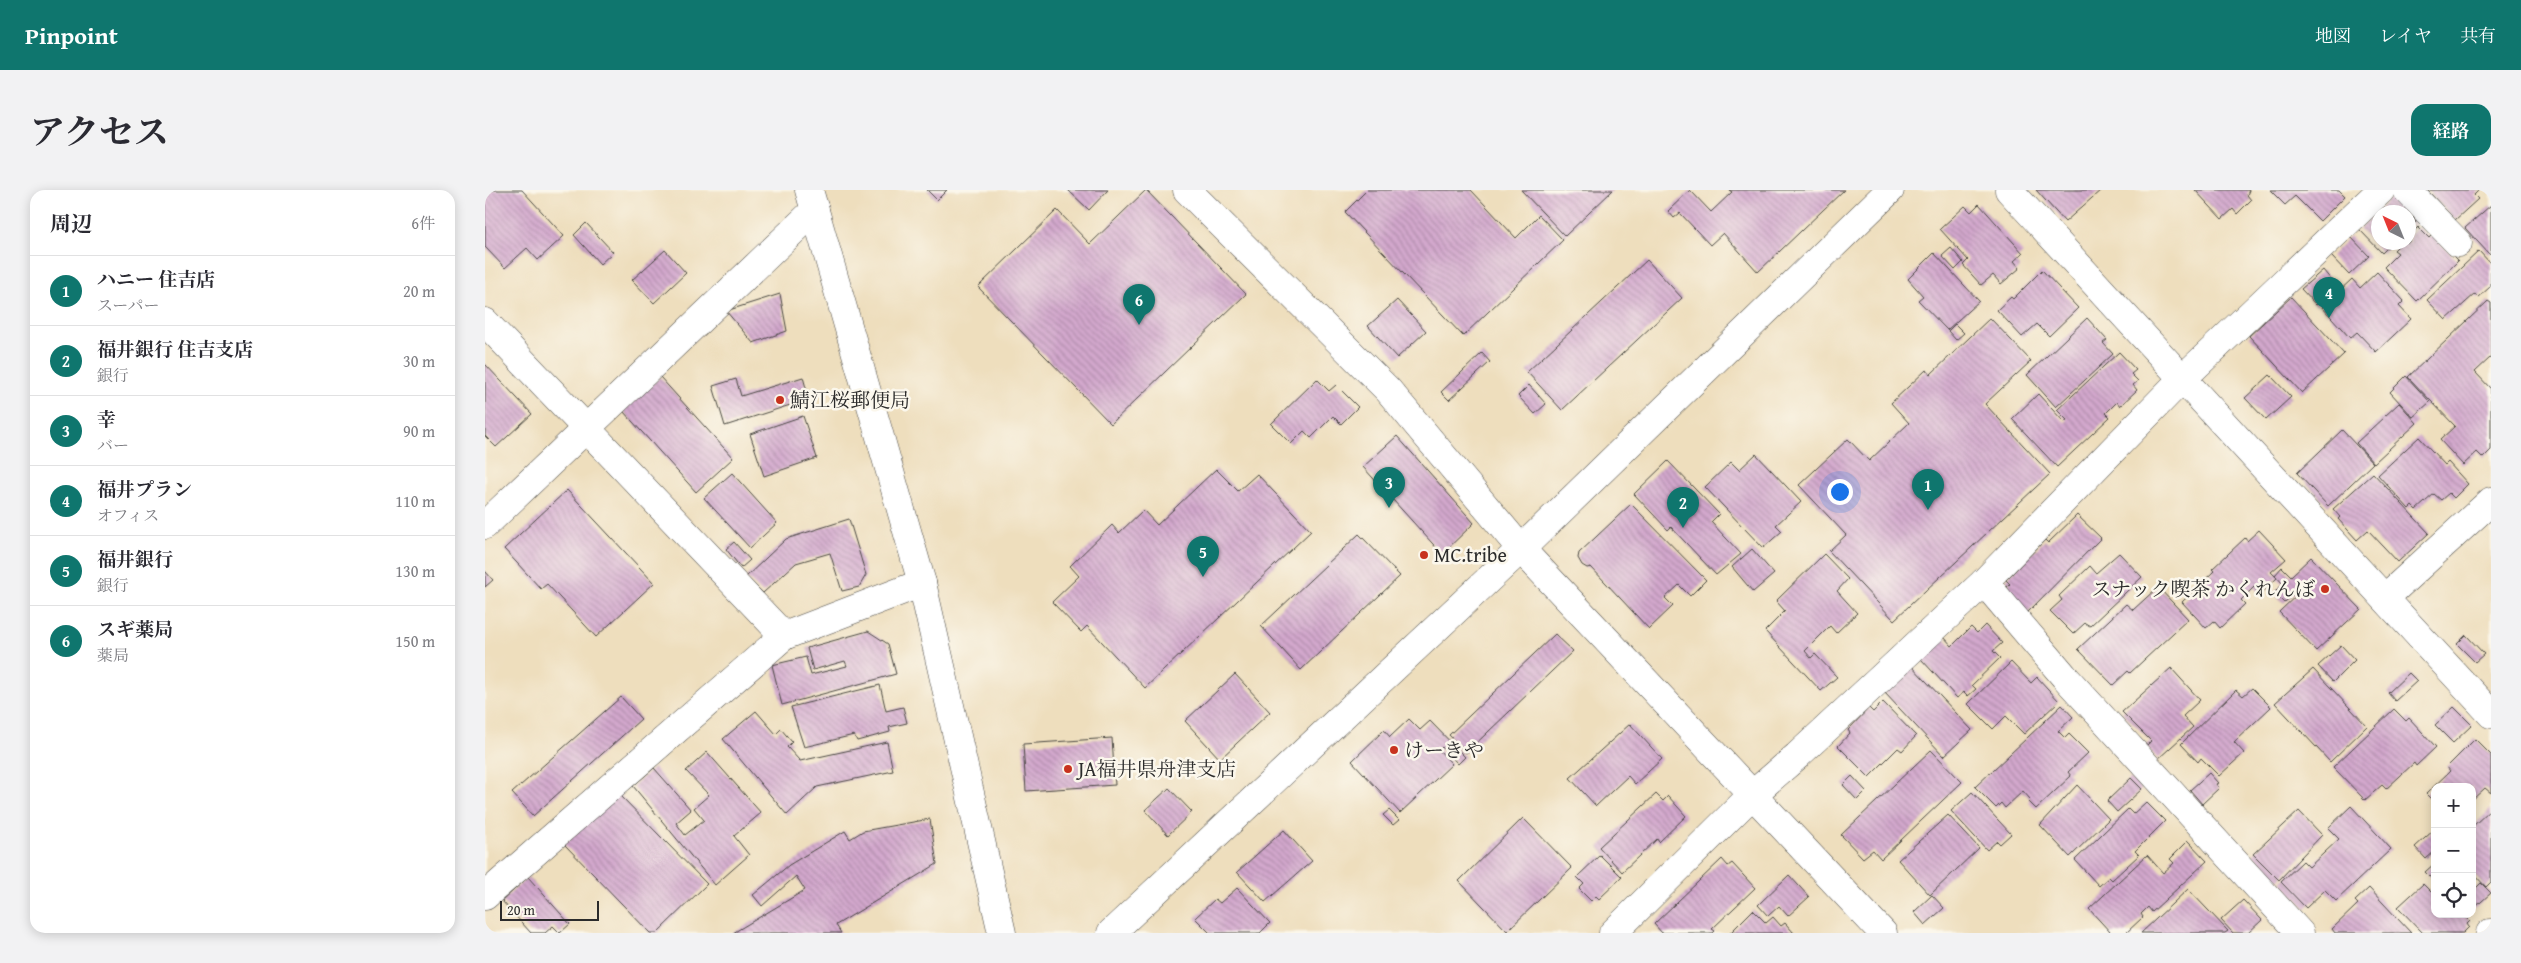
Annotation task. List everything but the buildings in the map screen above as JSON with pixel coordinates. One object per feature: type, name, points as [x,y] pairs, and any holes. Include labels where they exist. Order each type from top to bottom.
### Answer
[{"type":"street","points":[[1187,190],[1388,390],[1521,549],[1883,933]]},
{"type":"street","points":[[1111,933],[1521,549],[1890,190]]},
{"type":"street","points":[[2009,190],[2181,380],[2385,597],[2491,714]]},
{"type":"street","points":[[1613,933],[1752,795],[1797,756],[1984,582],[2181,380],[2381,190]]},
{"type":"street","points":[[2407,190],[2458,243]]},
{"type":"street","points":[[485,524],[586,428],[812,200],[922,583],[1002,933]]},
{"type":"street","points":[[485,322],[785,636]]},
{"type":"street","points":[[2385,597],[2491,501]]},
{"type":"street","points":[[1984,582],[2064,676],[2300,933]]},
{"type":"street","points":[[485,896],[785,636],[922,583]]},
{"type":"place","name":"福井プラン","points":[[2329,318]]},
{"type":"place","name":"スギ薬局","points":[[1139,325]]},
{"type":"place","name":"鯖江桜郵便局","points":[[780,400]]},
{"type":"place","name":"幸","points":[[1389,508]]},
{"type":"place","name":"ハニー 住吉店","points":[[1928,510]]},
{"type":"place","name":"福井銀行 住吉支店","points":[[1683,528]]},
{"type":"place","name":"MC.tribe","points":[[1424,555]]},
{"type":"place","name":"福井銀行","points":[[1203,577]]},
{"type":"place","name":"スナック喫茶 かくれんぼ","points":[[2325,589]]},
{"type":"place","name":"けーきや","points":[[1394,750]]},
{"type":"place","name":"JA福井県舟津支店","points":[[1068,769]]}]
